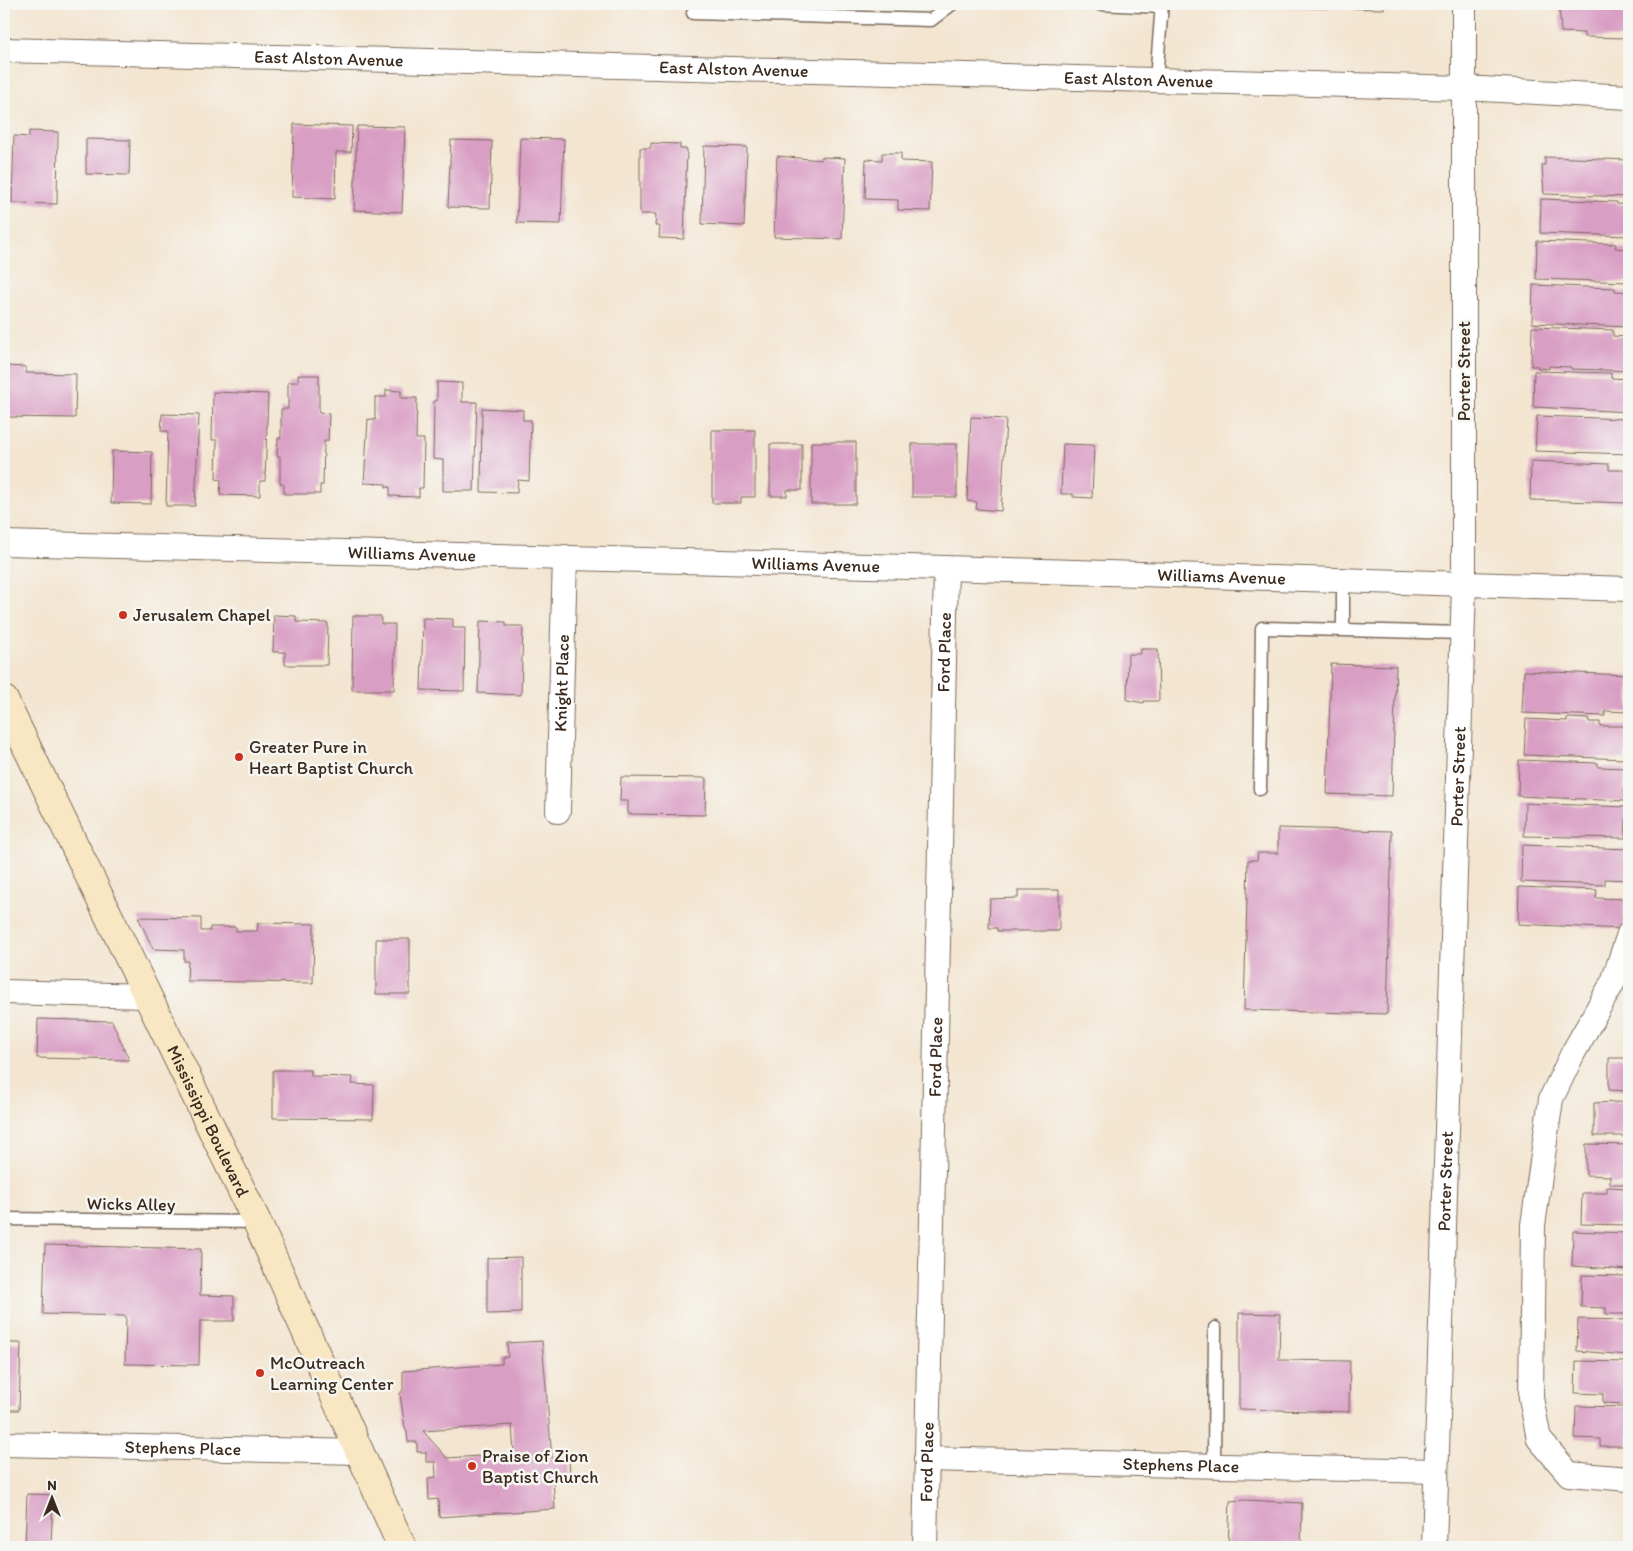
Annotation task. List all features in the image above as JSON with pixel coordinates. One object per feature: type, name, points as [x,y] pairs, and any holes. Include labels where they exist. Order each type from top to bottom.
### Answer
[{"type":"main road","name":"Mississippi Boulevard","points":[[4,700],[146,996],[258,1222],[402,1547]]},
{"type":"street","name":"Porter Street","points":[[1434,1547],[1464,585],[1464,4]]},
{"type":"street","name":"East Alston Avenue","points":[[4,50],[1464,88],[1629,97]]},
{"type":"street","name":"Williams Avenue","points":[[4,543],[564,557],[1629,589]]},
{"type":"street","name":"Knight Place","points":[[558,811],[564,557]]},
{"type":"street","name":"Ford Place","points":[[925,1547],[946,568]]},
{"type":"street","points":[[1629,934],[1613,982],[1573,1053],[1551,1099],[1533,1225],[1531,1398],[1539,1439],[1569,1474],[1629,1479]]},
{"type":"street","points":[[4,992],[146,996]]},
{"type":"street","name":"Stephens Place","points":[[4,1444],[360,1452]]},
{"type":"street","name":"Stephens Place","points":[[926,1459],[1436,1471]]},
{"type":"lane","points":[[693,13],[931,20],[952,4]]},
{"type":"lane","points":[[1099,4],[1162,5],[1156,80]]},
{"type":"lane","points":[[1342,581],[1343,630]]},
{"type":"lane","points":[[1260,789],[1262,628],[1463,633]]},
{"type":"lane","name":"Wicks Alley","points":[[4,1220],[258,1222]]},
{"type":"lane","points":[[1214,1466],[1215,1328]]},
{"type":"building","points":[[1277,4],[1384,4],[1384,9],[1277,7]]},
{"type":"building","points":[[1559,4],[1629,4],[1629,38],[1584,37],[1584,33],[1561,32]]},
{"type":"building","points":[[294,124],[352,126],[351,152],[336,152],[335,199],[292,197]]},
{"type":"building","points":[[357,126],[405,127],[402,212],[354,210]]},
{"type":"building","points":[[29,131],[58,132],[57,204],[12,203],[14,136],[29,137]]},
{"type":"building","points":[[520,138],[564,139],[561,224],[517,223]]},
{"type":"building","points":[[86,139],[130,140],[129,175],[86,174]]},
{"type":"building","points":[[451,140],[492,141],[490,208],[448,207]]},
{"type":"building","points":[[651,143],[680,144],[680,149],[687,149],[684,239],[659,238],[660,226],[655,226],[656,214],[640,214],[640,148],[651,148]]},
{"type":"building","points":[[704,146],[747,147],[744,226],[702,224]]},
{"type":"building","points":[[882,153],[901,153],[901,161],[932,162],[930,211],[898,210],[898,200],[865,199],[866,159],[882,160]]},
{"type":"building","points":[[777,156],[821,160],[821,157],[845,158],[842,239],[774,237]]},
{"type":"building","points":[[1545,157],[1629,160],[1629,197],[1544,194],[1542,165],[1545,165]]},
{"type":"building","points":[[1541,199],[1617,202],[1617,204],[1629,205],[1629,236],[1540,233]]},
{"type":"building","points":[[1537,241],[1616,244],[1615,248],[1629,249],[1629,282],[1536,279]]},
{"type":"building","points":[[1533,285],[1615,288],[1615,291],[1629,292],[1629,327],[1532,323]]},
{"type":"building","points":[[1532,327],[1613,330],[1613,336],[1629,337],[1629,371],[1571,369],[1571,367],[1549,366],[1549,369],[1531,366]]},
{"type":"building","points":[[4,366],[26,367],[26,373],[76,374],[75,418],[4,417]]},
{"type":"building","points":[[1534,371],[1611,373],[1611,378],[1629,379],[1629,412],[1533,407]]},
{"type":"building","points":[[298,375],[319,375],[319,413],[329,414],[328,441],[324,441],[323,485],[320,485],[320,494],[284,494],[284,485],[280,483],[280,456],[277,456],[278,438],[281,438],[281,409],[288,409],[288,382],[298,382]]},
{"type":"building","points":[[437,382],[462,383],[462,402],[477,402],[474,491],[443,491],[443,460],[433,459],[434,401],[437,401]]},
{"type":"building","points":[[386,390],[401,391],[401,398],[417,398],[416,439],[424,439],[423,488],[419,488],[419,497],[390,496],[390,487],[386,487],[386,484],[364,483],[368,419],[375,420],[375,397],[386,397]]},
{"type":"building","points":[[213,392],[268,394],[265,481],[260,481],[260,496],[220,495],[221,480],[216,479],[217,440],[212,440]]},
{"type":"building","points":[[482,408],[523,410],[523,420],[531,420],[529,481],[518,480],[517,493],[481,492]]},
{"type":"building","points":[[162,414],[199,415],[195,506],[166,506],[168,431],[161,431]]},
{"type":"building","points":[[1537,416],[1629,419],[1629,454],[1535,451]]},
{"type":"building","points":[[971,417],[1006,419],[1001,511],[976,509],[977,502],[967,501]]},
{"type":"building","points":[[712,430],[755,430],[755,497],[741,497],[741,503],[712,503]]},
{"type":"building","points":[[811,442],[856,442],[856,504],[811,504]]},
{"type":"building","points":[[770,444],[802,444],[802,490],[787,490],[787,496],[770,496]]},
{"type":"building","points":[[912,444],[957,444],[957,497],[912,497]]},
{"type":"building","points":[[1063,444],[1094,445],[1092,498],[1073,497],[1073,494],[1061,494]]},
{"type":"building","points":[[112,451],[152,452],[151,504],[111,503]]},
{"type":"building","points":[[1531,461],[1609,464],[1609,470],[1629,470],[1629,503],[1530,500]]},
{"type":"building","points":[[274,615],[296,616],[296,622],[328,623],[327,665],[285,665],[285,652],[273,652]]},
{"type":"building","points":[[353,616],[381,616],[381,624],[395,624],[394,690],[352,690]]},
{"type":"building","points":[[423,618],[453,619],[453,628],[465,628],[464,691],[421,690]]},
{"type":"building","points":[[480,621],[506,622],[506,626],[523,626],[521,695],[478,693]]},
{"type":"building","points":[[1141,649],[1158,649],[1159,701],[1144,701],[1144,703],[1127,700],[1128,654],[1141,654]]},
{"type":"building","points":[[1331,664],[1396,666],[1392,796],[1327,794]]},
{"type":"building","points":[[1524,671],[1629,675],[1629,712],[1605,711],[1605,716],[1522,713]]},
{"type":"building","points":[[1567,718],[1589,719],[1589,722],[1600,722],[1600,726],[1626,726],[1625,759],[1524,755],[1526,719],[1567,721]]},
{"type":"building","points":[[1519,760],[1598,763],[1598,767],[1625,768],[1624,801],[1518,796]]},
{"type":"building","points":[[621,777],[706,778],[705,815],[628,814],[628,801],[620,801]]},
{"type":"building","points":[[1525,803],[1627,807],[1625,838],[1524,836]]},
{"type":"building","points":[[1278,828],[1392,831],[1387,1014],[1244,1010],[1248,860],[1257,860],[1258,853],[1278,853]]},
{"type":"building","points":[[1522,845],[1629,849],[1629,880],[1605,879],[1605,885],[1521,882]]},
{"type":"building","points":[[1519,887],[1597,890],[1596,898],[1625,899],[1623,929],[1518,924]]},
{"type":"building","points":[[1018,890],[1059,890],[1059,931],[997,931],[997,928],[989,928],[990,899],[1018,898]]},
{"type":"building","points":[[138,917],[201,918],[201,931],[210,931],[210,927],[236,927],[236,931],[257,931],[258,923],[314,924],[313,983],[187,981],[188,961],[184,961],[184,950],[153,949]]},
{"type":"building","points":[[376,939],[410,939],[410,994],[376,994]]},
{"type":"building","points":[[38,1019],[112,1021],[129,1060],[37,1058]]},
{"type":"building","points":[[1609,1058],[1629,1058],[1629,1091],[1609,1090]]},
{"type":"building","points":[[273,1070],[311,1070],[311,1076],[353,1077],[352,1084],[374,1085],[373,1119],[273,1118]]},
{"type":"building","points":[[1629,1102],[1629,1136],[1594,1136],[1594,1103]]},
{"type":"building","points":[[1586,1144],[1629,1145],[1629,1184],[1610,1184],[1610,1176],[1586,1175]]},
{"type":"building","points":[[1607,1187],[1629,1188],[1629,1225],[1581,1224],[1582,1193],[1607,1193]]},
{"type":"building","points":[[1573,1231],[1629,1233],[1629,1270],[1572,1266]]},
{"type":"building","points":[[45,1245],[201,1249],[200,1295],[234,1296],[234,1321],[200,1321],[199,1365],[125,1364],[126,1316],[43,1314]]},
{"type":"building","points":[[521,1257],[521,1313],[487,1314],[487,1258]]},
{"type":"building","points":[[1582,1275],[1629,1276],[1629,1314],[1606,1314],[1606,1308],[1581,1307]]},
{"type":"building","points":[[1239,1313],[1280,1314],[1279,1360],[1350,1361],[1349,1412],[1239,1409]]},
{"type":"building","points":[[1578,1319],[1629,1320],[1629,1355],[1577,1351]]},
{"type":"building","points":[[542,1341],[552,1458],[569,1457],[570,1478],[553,1479],[555,1509],[439,1517],[438,1499],[429,1500],[428,1478],[436,1477],[435,1462],[426,1462],[426,1452],[417,1452],[417,1442],[408,1442],[400,1394],[403,1390],[403,1371],[502,1364],[502,1357],[508,1357],[507,1343]],"holes":[[[512,1425],[514,1454],[447,1458],[423,1431]]]},
{"type":"building","points":[[4,1343],[21,1343],[19,1410],[4,1410]]},
{"type":"building","points":[[1576,1361],[1629,1362],[1629,1404],[1603,1403],[1603,1394],[1575,1393]]},
{"type":"building","points":[[1576,1406],[1629,1407],[1629,1446],[1600,1446],[1600,1439],[1575,1438]]},
{"type":"building","points":[[27,1494],[53,1495],[51,1547],[25,1547]]},
{"type":"building","points":[[1230,1501],[1302,1503],[1301,1547],[1228,1547]]},
{"type":"building","points":[[963,1544],[1014,1544],[1014,1547],[963,1547]]},
{"type":"place","name":"Jerusalem Chapel","points":[[123,615]]},
{"type":"place","name":"Greater Pure in Heart Baptist Church","points":[[239,757]]},
{"type":"place","name":"McOutreach Learning Center","points":[[260,1373]]},
{"type":"place","name":"Praise of Zion Baptist Church","points":[[472,1466]]}]
